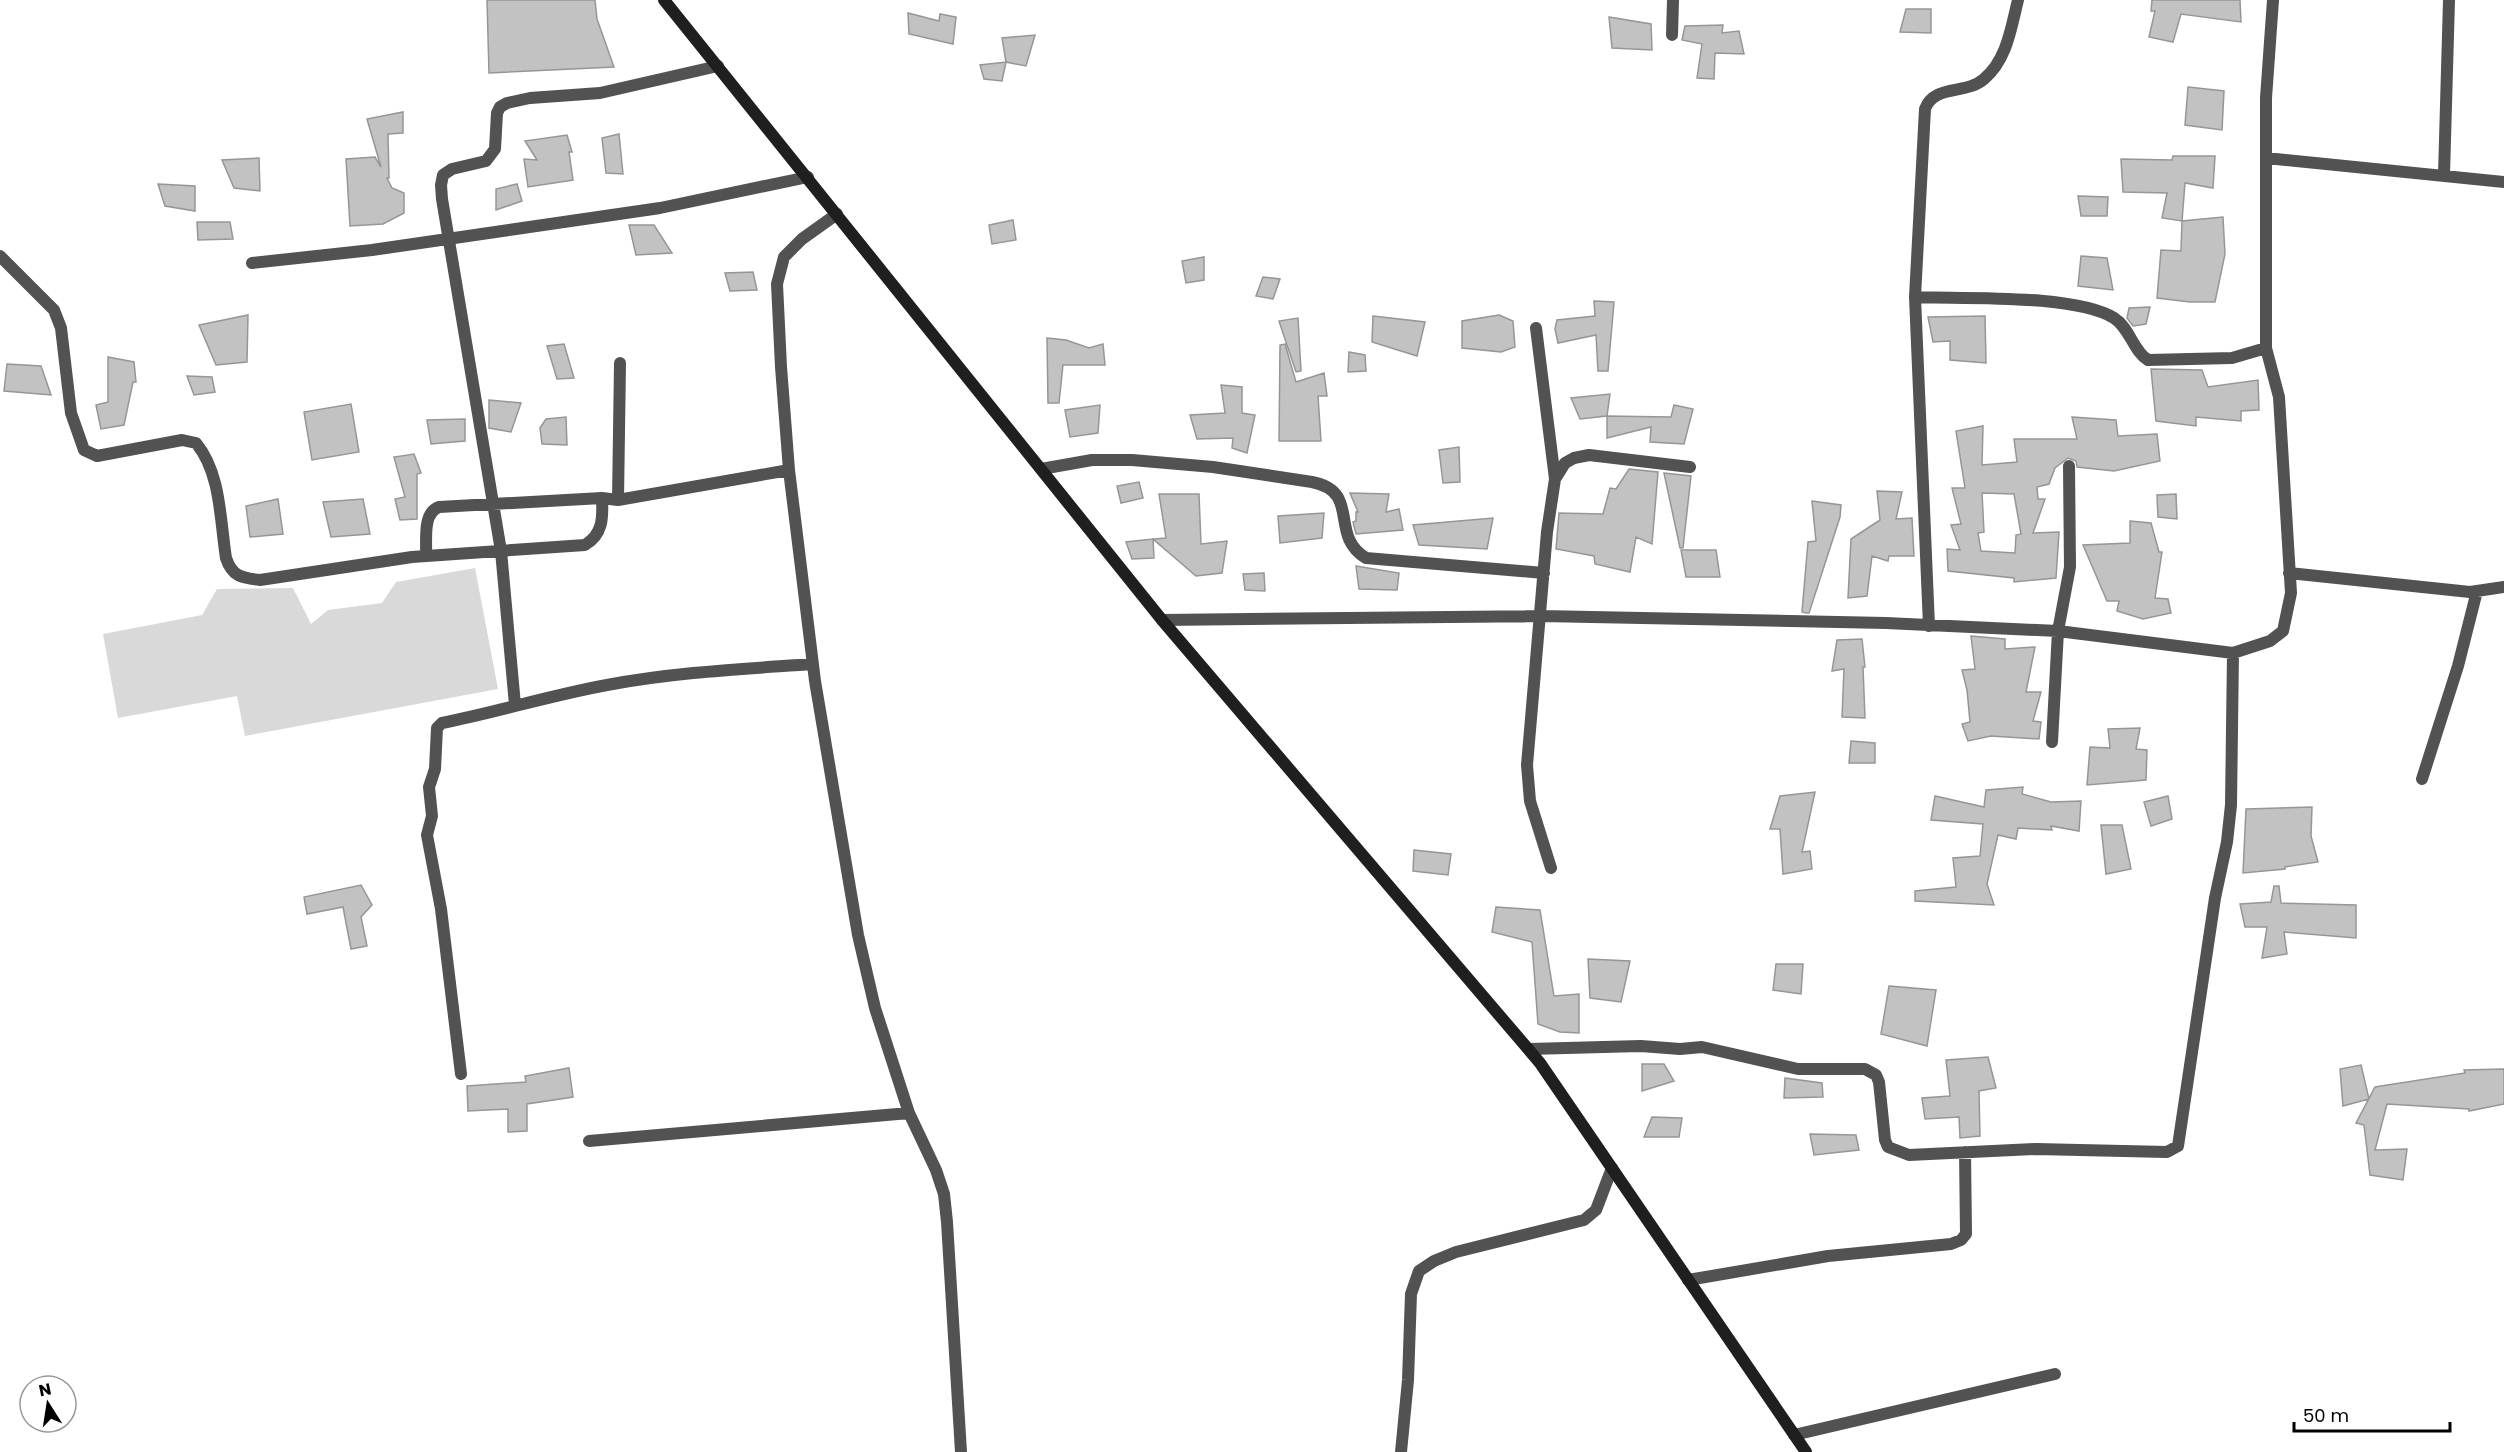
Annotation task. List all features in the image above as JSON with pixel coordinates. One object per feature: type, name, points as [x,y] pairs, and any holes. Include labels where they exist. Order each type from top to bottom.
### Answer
[{"type":"main road","points":[[664,0],[1162,620],[1528,1049],[1806,1452]]},
{"type":"street","points":[[1672,35],[1673,0]]},
{"type":"street","points":[[1929,626],[1915,297],[1925,109],[1928,101],[1935,95],[1970,87],[1982,81],[1993,70],[2001,60],[2018,0]]},
{"type":"street","points":[[1162,620],[1541,616],[1929,626],[2058,631],[2234,653],[2270,641],[2283,631],[2290,593],[2279,397],[2266,348],[2266,98],[2273,0]]},
{"type":"street","points":[[2444,175],[2449,0]]},
{"type":"street","points":[[515,705],[501,551],[448,239],[441,185],[443,175],[452,169],[486,161],[495,149],[497,113],[500,107],[530,98],[600,93],[718,66]]},
{"type":"street","points":[[2266,158],[2504,182]]},
{"type":"street","points":[[252,263],[448,239],[660,208],[808,177]]},
{"type":"street","points":[[837,214],[802,239],[784,258],[777,284],[789,470],[813,664],[858,935],[875,1008],[909,1113],[936,1170],[944,1194],[948,1222],[961,1452]]},
{"type":"street","points":[[0,256],[54,310],[61,328],[71,413],[84,450],[97,456],[182,440],[196,443],[207,456],[213,474],[226,558],[230,570],[239,577],[260,580],[426,556],[585,545],[595,539],[603,522],[602,498]]},
{"type":"street","points":[[1915,297],[2061,302],[2104,313],[2116,319],[2125,328],[2148,360],[2232,358],[2266,348]]},
{"type":"street","points":[[1536,328],[1555,479],[1547,532],[1541,616],[1529,713],[1527,765],[1530,801],[1551,868]]},
{"type":"street","points":[[618,500],[620,363]]},
{"type":"street","points":[[1555,479],[1565,463],[1574,458],[1589,456],[1690,466]]},
{"type":"street","points":[[1041,469],[1092,460],[1132,460],[1213,467],[1327,485],[1340,498],[1351,546],[1366,558],[1544,573]]},
{"type":"street","points":[[2052,742],[2058,631],[2070,567],[2069,466]]},
{"type":"street","points":[[426,556],[427,522],[434,508],[602,498],[618,500],[789,470]]},
{"type":"street","points":[[2289,573],[2476,591],[2504,587]]},
{"type":"street","points":[[2422,779],[2458,666],[2476,591]]},
{"type":"street","points":[[1528,1049],[1702,1047],[1798,1069],[1865,1069],[1876,1075],[1879,1082],[1885,1140],[1888,1147],[1909,1155],[2036,1149],[2151,1154],[2167,1152],[2178,1146],[2215,898],[2228,832],[2231,805],[2234,653]]},
{"type":"street","points":[[461,1074],[441,909],[427,835],[432,816],[429,787],[435,769],[437,728],[441,723],[608,685],[689,672],[813,664]]},
{"type":"street","points":[[589,1140],[909,1113]]},
{"type":"street","points":[[1688,1280],[1828,1256],[1952,1244],[1961,1240],[1966,1234],[1965,1152]]},
{"type":"street","points":[[1401,1452],[1408,1380],[1411,1294],[1419,1271],[1434,1261],[1456,1252],[1584,1220],[1596,1210],[1612,1168]]},
{"type":"street","points":[[1794,1435],[2055,1374]]},
{"type":"shaded area","points":[[475,568],[498,689],[245,736],[237,696],[118,718],[103,634],[202,615],[217,589],[293,588],[311,624],[328,610],[382,603],[396,582]]},
{"type":"building","points":[[487,0],[595,0],[597,19],[614,67],[489,73]]},
{"type":"building","points":[[2152,0],[2240,0],[2241,22],[2181,14],[2173,42],[2149,37],[2155,11],[2151,11]]},
{"type":"building","points":[[1906,9],[1931,9],[1931,33],[1900,32]]},
{"type":"building","points":[[908,13],[939,21],[940,14],[956,17],[953,44],[909,34]]},
{"type":"building","points":[[1609,17],[1651,24],[1652,50],[1612,48]]},
{"type":"building","points":[[1723,25],[1722,33],[1739,31],[1744,54],[1715,53],[1714,79],[1697,78],[1702,44],[1682,40],[1685,26]]},
{"type":"building","points":[[1035,35],[1026,66],[1006,62],[1002,38]]},
{"type":"building","points":[[1006,62],[1002,81],[984,79],[980,65]]},
{"type":"building","points":[[2188,87],[2224,91],[2222,130],[2185,125]]},
{"type":"building","points":[[403,112],[403,133],[388,134],[389,178],[387,178],[392,188],[404,193],[404,213],[383,224],[350,226],[346,159],[375,157],[381,167],[367,119]]},
{"type":"building","points":[[619,134],[623,174],[606,173],[602,138]]},
{"type":"building","points":[[567,135],[572,152],[569,152],[573,180],[528,187],[524,159],[537,160],[525,141]]},
{"type":"building","points":[[2173,156],[2215,156],[2213,188],[2185,183],[2182,221],[2162,218],[2167,193],[2123,192],[2121,159],[2172,160]]},
{"type":"building","points":[[259,158],[260,191],[234,188],[222,160]]},
{"type":"building","points":[[158,184],[195,186],[195,211],[165,206]]},
{"type":"building","points":[[517,184],[522,201],[496,210],[496,189]]},
{"type":"building","points":[[2078,196],[2108,197],[2107,216],[2081,216]]},
{"type":"building","points":[[2223,217],[2225,254],[2215,302],[2157,298],[2161,250],[2181,251],[2182,221]]},
{"type":"building","points":[[1013,220],[1016,240],[992,244],[989,225]]},
{"type":"building","points":[[197,222],[230,222],[233,239],[198,240]]},
{"type":"building","points":[[629,225],[654,225],[672,253],[636,255]]},
{"type":"building","points":[[2081,256],[2107,258],[2113,290],[2078,286]]},
{"type":"building","points":[[1204,257],[1204,280],[1186,283],[1182,261]]},
{"type":"building","points":[[753,272],[757,290],[730,291],[725,273]]},
{"type":"building","points":[[1263,277],[1280,279],[1273,299],[1256,296]]},
{"type":"building","points":[[1594,301],[1614,302],[1608,371],[1598,371],[1596,335],[1558,343],[1555,329],[1557,320],[1595,316]]},
{"type":"building","points":[[2150,307],[2146,324],[2133,326],[2127,318],[2129,308]]},
{"type":"building","points":[[248,315],[247,362],[216,365],[199,325]]},
{"type":"building","points":[[1499,315],[1513,321],[1515,347],[1501,352],[1462,348],[1462,321]]},
{"type":"building","points":[[1373,316],[1425,322],[1417,356],[1372,342]]},
{"type":"building","points":[[1985,316],[1986,363],[1950,360],[1950,341],[1933,342],[1928,317]]},
{"type":"building","points":[[1298,318],[1301,371],[1296,372],[1279,321]]},
{"type":"building","points":[[1047,338],[1066,340],[1089,348],[1103,344],[1105,365],[1063,365],[1059,403],[1048,403]]},
{"type":"building","points":[[564,344],[574,378],[557,379],[547,346]]},
{"type":"building","points":[[1285,344],[1296,382],[1324,373],[1327,396],[1318,396],[1321,441],[1279,441],[1280,345]]},
{"type":"building","points":[[1349,352],[1365,355],[1366,371],[1348,372]]},
{"type":"building","points":[[108,357],[134,362],[136,382],[133,382],[124,425],[101,429],[96,405],[108,402]]},
{"type":"building","points":[[7,364],[41,366],[51,395],[4,391]]},
{"type":"building","points":[[2151,369],[2202,370],[2208,387],[2258,380],[2259,410],[2241,411],[2241,421],[2196,417],[2196,426],[2156,421]]},
{"type":"building","points":[[187,376],[212,377],[215,392],[194,395]]},
{"type":"building","points":[[1221,385],[1242,387],[1242,413],[1255,415],[1247,453],[1232,448],[1233,438],[1197,439],[1190,415],[1225,413]]},
{"type":"building","points":[[1610,394],[1607,416],[1580,419],[1571,398]]},
{"type":"building","points":[[489,400],[521,403],[511,432],[489,428]]},
{"type":"building","points":[[351,404],[359,452],[312,460],[304,412]]},
{"type":"building","points":[[1100,405],[1098,433],[1070,437],[1065,410]]},
{"type":"building","points":[[1674,405],[1693,409],[1684,444],[1650,442],[1651,427],[1607,438],[1607,416],[1671,417]]},
{"type":"building","points":[[566,417],[567,445],[542,444],[540,428],[546,419]]},
{"type":"building","points":[[2072,417],[2116,420],[2118,436],[2157,434],[2160,461],[2114,471],[2077,467],[2076,461],[2068,458],[2055,468],[2049,484],[2037,487],[2038,499],[2045,499],[2033,533],[2059,532],[2056,578],[2014,582],[2014,578],[1948,571],[1947,549],[1960,550],[1951,525],[1961,524],[1952,488],[1965,488],[1956,431],[1983,426],[1982,465],[2017,462],[2014,439],[2077,439]],"holes":[[[1982,493],[2014,494],[2021,534],[2016,535],[2015,553],[1981,551],[1978,533],[1984,532]]]},
{"type":"building","points":[[465,419],[465,441],[431,444],[427,420]]},
{"type":"building","points":[[1459,447],[1460,482],[1443,483],[1439,450]]},
{"type":"building","points":[[414,454],[421,473],[417,474],[417,519],[400,520],[395,499],[405,497],[394,457]]},
{"type":"building","points":[[1629,469],[1658,472],[1652,544],[1636,537],[1630,572],[1595,564],[1594,556],[1556,549],[1559,513],[1603,514],[1610,488],[1616,489]]},
{"type":"building","points":[[1664,473],[1691,476],[1683,548],[1680,548]]},
{"type":"building","points":[[1139,482],[1143,498],[1121,503],[1117,486]]},
{"type":"building","points":[[1877,491],[1902,492],[1896,519],[1912,518],[1914,556],[1889,556],[1888,561],[1872,556],[1867,596],[1848,598],[1851,539],[1880,520]]},
{"type":"building","points":[[1350,493],[1389,494],[1386,512],[1399,509],[1403,530],[1356,534],[1353,522],[1356,521],[1356,512],[1358,512]]},
{"type":"building","points":[[1159,494],[1199,494],[1201,544],[1227,541],[1222,573],[1196,576],[1153,539],[1166,538]]},
{"type":"building","points":[[2176,494],[2177,519],[2158,517],[2157,495]]},
{"type":"building","points":[[278,499],[283,534],[250,537],[246,506]]},
{"type":"building","points":[[363,499],[370,534],[331,537],[323,502]]},
{"type":"building","points":[[1812,501],[1841,505],[1840,517],[1809,613],[1806,613],[1802,612],[1808,542],[1816,541]]},
{"type":"building","points":[[1324,513],[1322,538],[1280,543],[1278,516]]},
{"type":"building","points":[[1493,518],[1487,549],[1419,545],[1413,525]]},
{"type":"building","points":[[2130,521],[2151,523],[2159,552],[2162,552],[2155,598],[2168,599],[2171,613],[2143,619],[2117,611],[2119,601],[2107,601],[2083,545],[2130,543]]},
{"type":"building","points":[[1153,539],[1154,558],[1132,559],[1126,542]]},
{"type":"building","points":[[1681,550],[1716,550],[1720,577],[1686,577]]},
{"type":"building","points":[[1356,566],[1399,573],[1397,590],[1359,589]]},
{"type":"building","points":[[1264,573],[1265,591],[1245,590],[1243,574]]},
{"type":"building","points":[[1971,636],[2005,639],[2005,649],[2035,647],[2026,692],[2041,692],[2033,721],[2041,722],[2039,739],[1991,736],[1968,741],[1962,724],[1970,722],[1967,690],[1962,670],[1975,669]]},
{"type":"building","points":[[1862,639],[1865,667],[1863,667],[1865,718],[1842,717],[1844,669],[1832,671],[1837,640]]},
{"type":"building","points":[[2140,728],[2136,749],[2147,750],[2146,780],[2087,785],[2090,747],[2110,748],[2108,729]]},
{"type":"building","points":[[1851,741],[1875,743],[1875,763],[1849,763]]},
{"type":"building","points":[[2023,787],[2022,794],[2051,802],[2081,801],[2079,831],[2051,826],[2052,830],[2018,828],[2016,839],[1998,835],[1987,884],[1994,905],[1915,901],[1915,891],[1956,887],[1953,858],[1980,856],[1983,824],[1931,820],[1935,796],[1984,807],[1986,790]]},
{"type":"building","points":[[1815,792],[1802,852],[1810,851],[1812,869],[1783,874],[1780,829],[1770,829],[1780,796]]},
{"type":"building","points":[[2168,796],[2172,819],[2151,826],[2144,802]]},
{"type":"building","points":[[2312,807],[2311,836],[2318,862],[2285,867],[2285,869],[2243,873],[2246,809]]},
{"type":"building","points":[[2101,825],[2122,825],[2131,869],[2106,874]]},
{"type":"building","points":[[1414,850],[1451,854],[1448,875],[1413,871]]},
{"type":"building","points":[[361,885],[372,905],[361,917],[367,946],[351,949],[343,907],[307,914],[304,897]]},
{"type":"building","points":[[2274,886],[2279,886],[2281,903],[2356,905],[2356,938],[2284,932],[2287,954],[2262,958],[2267,927],[2245,927],[2240,904],[2271,902]]},
{"type":"building","points":[[1496,907],[1540,910],[1554,996],[1579,994],[1579,1033],[1560,1032],[1538,1024],[1532,942],[1492,932]]},
{"type":"building","points":[[1588,959],[1630,961],[1621,1002],[1590,998]]},
{"type":"building","points":[[1776,964],[1803,964],[1801,994],[1773,990]]},
{"type":"building","points":[[1889,986],[1936,990],[1927,1046],[1881,1034]]},
{"type":"building","points":[[1988,1057],[1996,1088],[1979,1091],[1980,1136],[1960,1138],[1959,1117],[1925,1119],[1922,1098],[1950,1096],[1946,1060]]},
{"type":"building","points":[[1642,1064],[1664,1064],[1674,1081],[1642,1091]]},
{"type":"building","points":[[2361,1065],[2369,1099],[2343,1106],[2340,1069]]},
{"type":"building","points":[[569,1068],[573,1097],[527,1104],[527,1131],[508,1132],[508,1109],[468,1111],[467,1086],[526,1082],[525,1076]]},
{"type":"building","points":[[2504,1069],[2504,1104],[2469,1111],[2469,1109],[2387,1104],[2375,1150],[2407,1149],[2403,1180],[2370,1175],[2364,1125],[2356,1123],[2375,1087],[2465,1073],[2464,1070]]},
{"type":"building","points":[[1785,1078],[1822,1083],[1823,1097],[1784,1098]]},
{"type":"building","points":[[1652,1117],[1682,1118],[1679,1137],[1644,1137]]},
{"type":"building","points":[[1810,1134],[1856,1135],[1859,1150],[1814,1155]]}]
